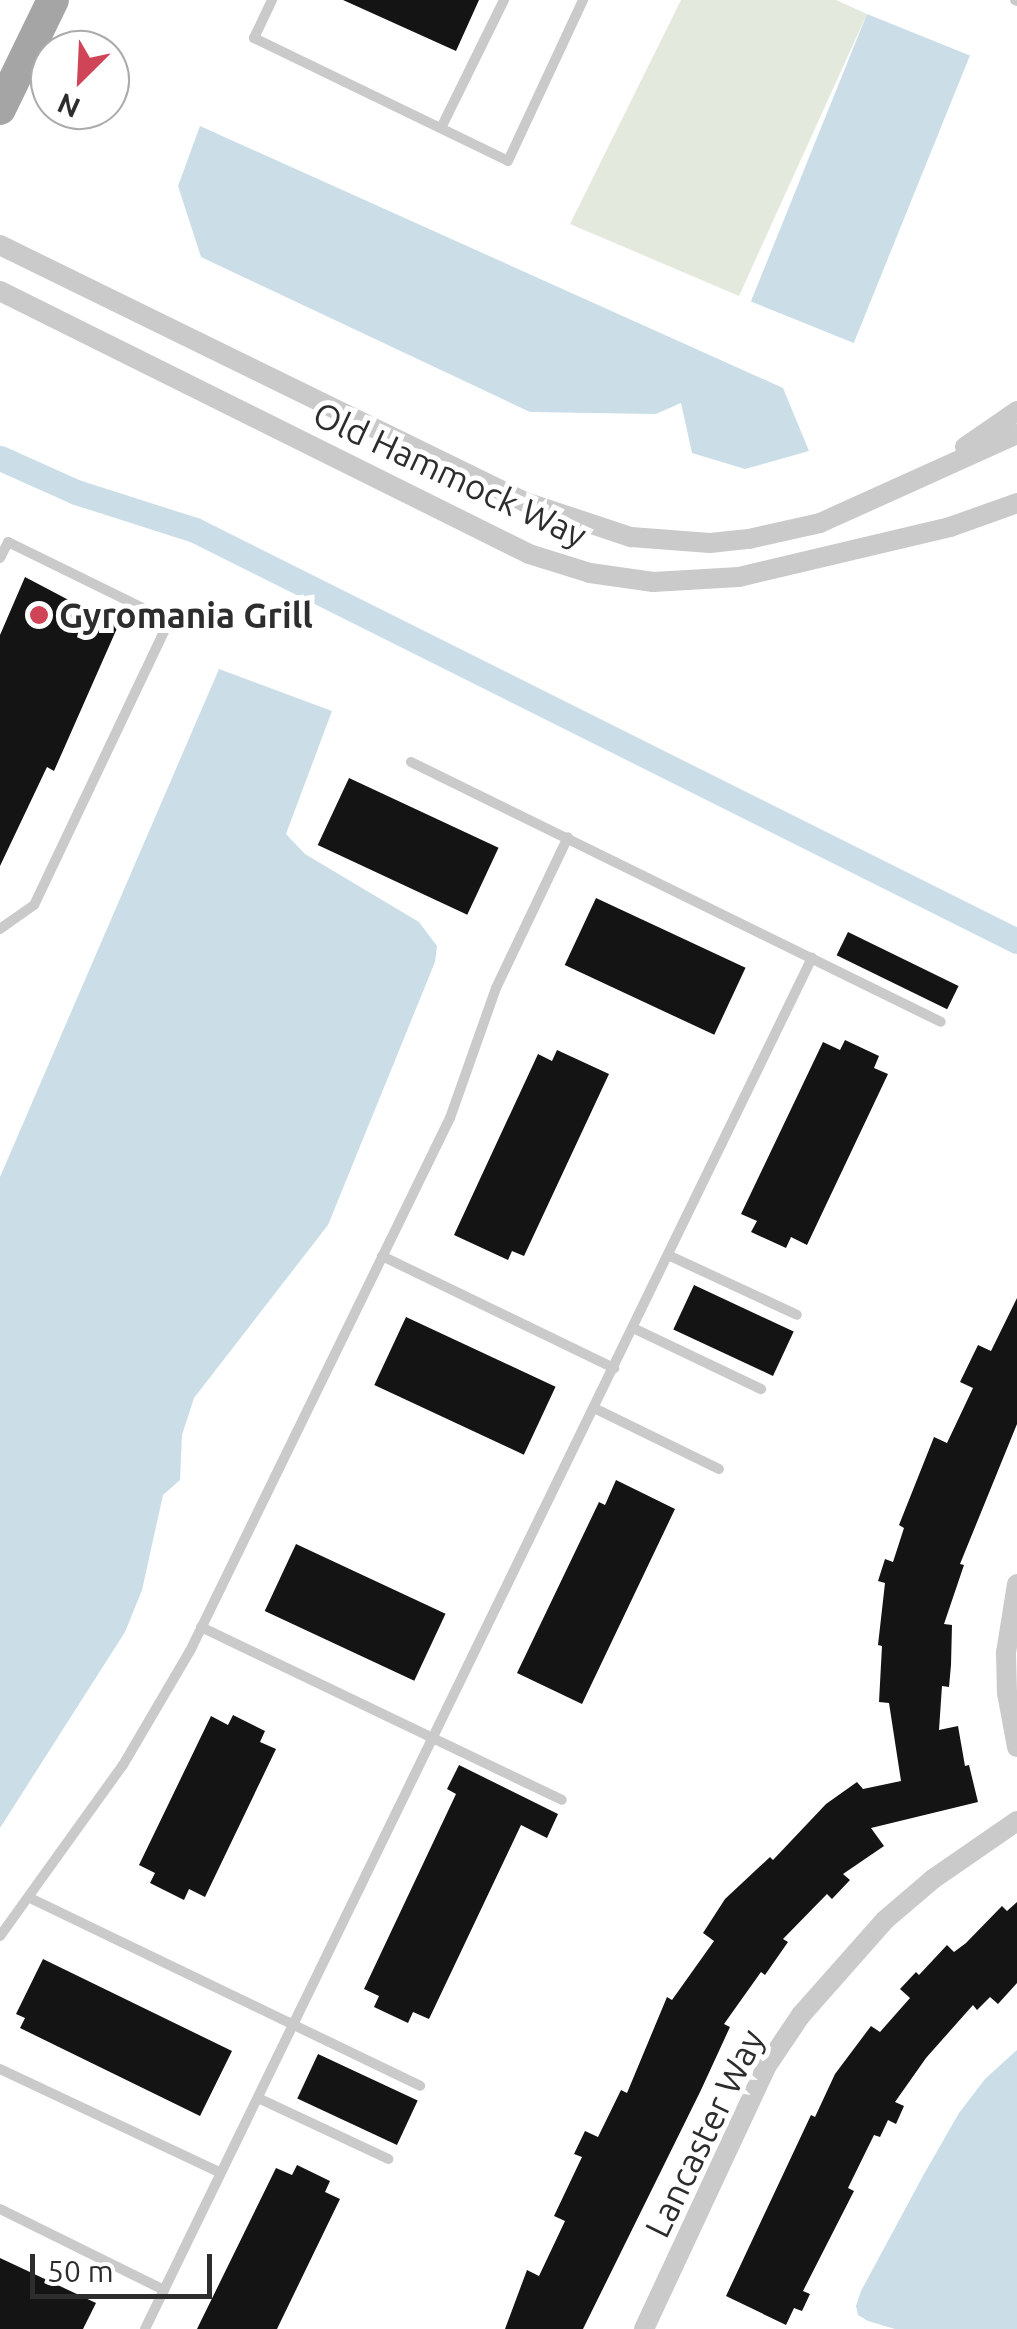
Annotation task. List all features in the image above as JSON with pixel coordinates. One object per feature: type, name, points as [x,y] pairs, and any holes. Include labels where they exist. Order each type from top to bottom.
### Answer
[{"type":"main road","points":[[0,110],[53,0]]},
{"type":"street","name":"Old Hammock Way","points":[[0,245],[525,502],[592,528],[675,542],[750,540],[820,523],[1017,434]]},
{"type":"street","name":"Old Hammock Way","points":[[0,291],[529,554],[590,573],[653,582],[739,577],[950,527],[1016,503]]},
{"type":"street","name":"Old Hammock Way","points":[[918,479],[1017,411]]},
{"type":"street","points":[[1017,1584],[1006,1653],[1007,1693],[1017,1748]]},
{"type":"street","name":"Lancaster Way","points":[[644,2329],[766,2068],[801,2015],[885,1920],[933,1878],[1017,1821]]},
{"type":"lane","points":[[272,0],[254,38],[508,161],[583,0]]},
{"type":"lane","points":[[441,128],[504,0]]},
{"type":"lane","points":[[0,558],[8,542],[169,622],[34,905],[0,929]]},
{"type":"lane","points":[[411,762],[941,1022]]},
{"type":"lane","points":[[0,1936],[125,1761],[201,1627],[450,1118],[496,988],[568,837]]},
{"type":"lane","points":[[145,2329],[812,958]]},
{"type":"lane","points":[[668,1255],[797,1316]]},
{"type":"lane","points":[[382,1256],[614,1368]]},
{"type":"lane","points":[[633,1328],[760,1389]]},
{"type":"lane","points":[[594,1408],[719,1469]]},
{"type":"lane","points":[[201,1627],[562,1800]]},
{"type":"lane","points":[[30,1898],[420,2086]]},
{"type":"lane","points":[[0,2069],[222,2173]]},
{"type":"lane","points":[[258,2098],[388,2159]]},
{"type":"lane","points":[[0,2210],[164,2290]]},
{"type":"shaded area","points":[[681,0],[836,0],[867,14],[739,296],[570,224]]},
{"type":"shaded area","points":[[867,14],[970,56],[854,343],[751,301]]},
{"type":"shaded area","points":[[200,126],[783,388],[809,451],[745,469],[692,453],[681,403],[656,414],[530,412],[201,257],[178,186]]},
{"type":"shaded area","points":[[219,669],[332,711],[286,834],[305,854],[419,922],[437,946],[435,962],[328,1225],[194,1398],[182,1435],[180,1480],[163,1495],[142,1590],[125,1632],[0,1828],[0,1177]]},
{"type":"shaded area","points":[[1017,2050],[1017,2329],[895,2329],[868,2321],[858,2315],[856,2306],[861,2291],[924,2174],[959,2113],[985,2079]]},
{"type":"building","points":[[343,0],[479,0],[456,51]]},
{"type":"building","points":[[25,577],[118,626],[54,771],[47,767],[0,866],[0,635]]},
{"type":"building","points":[[349,778],[499,848],[467,915],[318,845]]},
{"type":"building","points":[[596,898],[746,968],[714,1035],[565,965]]},
{"type":"building","points":[[848,932],[959,986],[947,1009],[837,955]]},
{"type":"building","points":[[845,1040],[879,1056],[874,1068],[888,1074],[807,1245],[791,1237],[786,1248],[751,1232],[757,1221],[741,1214],[823,1042],[840,1050]]},
{"type":"building","points":[[557,1050],[609,1074],[524,1256],[512,1251],[508,1260],[454,1235],[538,1054],[552,1061]]},
{"type":"building","points":[[694,1285],[794,1331],[773,1376],[673,1329]]},
{"type":"building","points":[[1017,1298],[1017,1424],[960,1564],[964,1565],[944,1624],[952,1625],[951,1665],[949,1687],[942,1686],[939,1730],[958,1726],[965,1766],[969,1765],[978,1802],[871,1828],[884,1846],[843,1874],[850,1880],[832,1899],[827,1894],[783,1939],[788,1942],[724,2024],[730,2027],[701,2090],[583,2329],[505,2329],[527,2270],[539,2276],[565,2221],[554,2216],[582,2157],[574,2154],[585,2131],[598,2137],[621,2090],[627,2093],[667,1997],[672,2000],[714,1941],[703,1933],[725,1899],[770,1857],[773,1860],[826,1804],[857,1782],[863,1789],[901,1781],[889,1703],[879,1702],[882,1646],[878,1645],[885,1583],[878,1581],[885,1559],[893,1562],[904,1528],[899,1525],[934,1437],[947,1443],[973,1388],[960,1382],[978,1345],[991,1351]]},
{"type":"building","points":[[406,1317],[556,1387],[524,1455],[374,1385]]},
{"type":"building","points":[[616,1480],[675,1509],[582,1704],[517,1673],[599,1502],[605,1505]]},
{"type":"building","points":[[296,1544],[446,1614],[414,1681],[265,1611]]},
{"type":"building","points":[[233,1715],[265,1731],[260,1742],[276,1749],[205,1897],[189,1889],[184,1900],[150,1883],[155,1873],[139,1865],[211,1716],[228,1725]]},
{"type":"building","points":[[459,1765],[558,1814],[547,1838],[521,1825],[429,2019],[413,2012],[408,2023],[374,2007],[379,1996],[364,1989],[456,1794],[447,1789]]},
{"type":"building","points":[[1017,1902],[1017,1983],[998,2004],[990,1997],[977,2010],[973,2005],[926,2058],[895,2102],[904,2106],[896,2124],[888,2120],[880,2137],[874,2135],[848,2188],[854,2191],[803,2291],[810,2294],[802,2311],[794,2308],[786,2325],[726,2296],[811,2115],[815,2117],[835,2074],[871,2026],[880,2032],[910,1998],[900,1989],[916,1972],[919,1975],[947,1945],[954,1952],[966,1943],[1002,1906],[1007,1911]]},
{"type":"building","points":[[43,1959],[232,2051],[200,2116],[20,2028],[25,2018],[16,2014]]},
{"type":"building","points":[[318,2054],[418,2100],[397,2145],[297,2098]]},
{"type":"building","points":[[297,2165],[330,2181],[325,2192],[340,2199],[277,2329],[197,2329],[276,2168],[292,2175]]},
{"type":"building","points":[[0,2258],[96,2303],[83,2329],[0,2329]]},
{"type":"waterway","points":[[0,458],[76,492],[195,530],[1017,941]]},
{"type":"place","name":"Gyromania Grill","points":[[39,615]]}]
